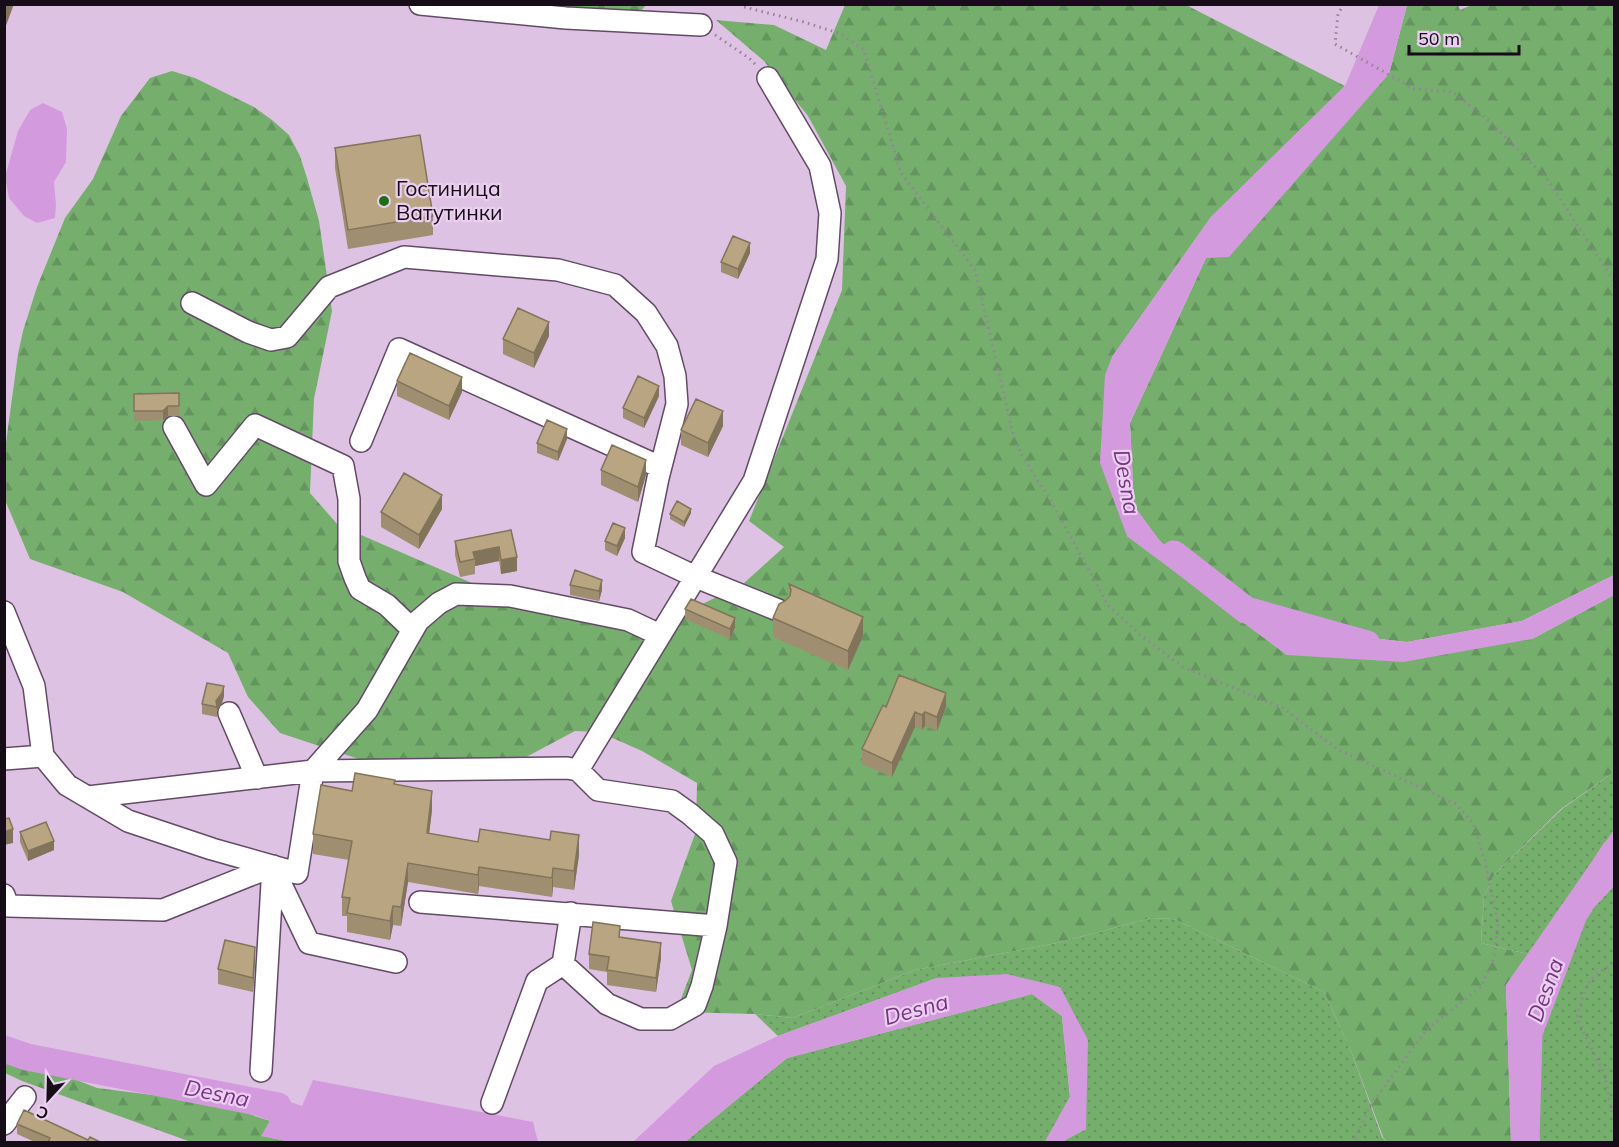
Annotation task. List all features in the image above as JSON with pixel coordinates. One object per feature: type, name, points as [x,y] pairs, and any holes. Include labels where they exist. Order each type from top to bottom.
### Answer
[{"type":"street","points":[[420,4],[566,18],[700,25]]},
{"type":"street","points":[[578,770],[754,481],[827,259],[830,213],[820,166],[768,78]]},
{"type":"street","points":[[192,303],[248,332],[271,340],[287,338],[329,287],[404,257],[558,270],[615,285],[646,313],[667,346],[675,376],[677,404],[660,467],[643,552],[778,610]]},
{"type":"street","points":[[361,441],[399,350],[660,467]]},
{"type":"street","points":[[174,427],[206,485],[255,425],[343,466],[349,499],[349,561],[360,589],[387,605],[413,630]]},
{"type":"street","points":[[4,612],[34,686],[43,756],[66,785],[128,821],[297,873],[313,771],[367,710],[418,621],[439,603],[456,594],[510,596],[628,620],[660,635]]},
{"type":"street","points":[[228,713],[257,778]]},
{"type":"street","points":[[4,759],[43,756]]},
{"type":"street","points":[[88,797],[313,771],[567,768],[578,770],[598,790],[672,801],[713,834],[726,861],[716,926],[702,986],[695,1005],[670,1019],[640,1019],[606,1004],[563,964]]},
{"type":"street","points":[[4,895],[8,906],[163,910],[273,866]]},
{"type":"street","points":[[273,866],[309,943],[396,962]]},
{"type":"street","points":[[261,1071],[273,866]]},
{"type":"street","points":[[420,902],[716,926]]},
{"type":"street","points":[[492,1103],[537,981],[563,964],[571,913]]},
{"type":"street","points":[[4,1124],[25,1097]]},
{"type":"path","points":[[1344,4],[1338,14],[1335,44],[1414,89],[1453,92],[1488,120],[1547,179],[1614,281]]},
{"type":"path","points":[[744,7],[841,34],[864,50],[901,173],[975,270],[1013,434],[1022,454],[1051,501],[1108,605],[1140,635],[1183,667],[1283,708],[1337,749],[1456,804],[1473,823],[1485,861],[1498,924],[1494,958],[1481,987],[1427,1029],[1370,1106],[1354,1143]]},
{"type":"path","points":[[700,25],[749,58],[768,78]]},
{"type":"path","points":[[1614,965],[1599,970],[1588,982],[1577,1018],[1605,1076],[1614,1116]]},
{"type":"green space","points":[[1474,4],[1614,5],[1614,575],[1522,621],[1407,642],[1297,630],[1236,605],[1159,540],[1134,506],[1130,423],[1206,258],[1389,74],[1407,5],[1458,5],[1460,10]]},
{"type":"green space","points":[[536,5],[646,5],[632,21]]},
{"type":"green space","points":[[845,5],[1186,5],[1345,86],[1211,217],[1112,357],[1127,536],[1287,655],[1532,639],[1614,595],[1614,772],[1561,809],[1494,875],[1484,897],[1481,943],[1528,954],[1506,985],[1511,1142],[1387,1142],[1383,1137],[1351,1051],[1324,992],[1174,919],[1151,918],[1057,943],[915,970],[793,1018],[755,1014],[676,1012],[692,970],[671,901],[696,831],[697,783],[642,751],[599,732],[575,731],[513,764],[395,771],[280,733],[248,697],[228,653],[123,592],[30,559],[5,500],[5,450],[23,331],[37,287],[65,218],[93,179],[121,116],[150,78],[172,71],[195,78],[254,107],[289,135],[300,156],[319,221],[332,311],[314,399],[310,493],[338,525],[539,612],[632,628],[678,616],[743,584],[784,547],[749,521],[842,290],[846,186],[808,116],[764,61],[716,20],[774,25],[826,50]]},
{"type":"green space","points":[[1614,772],[1614,830],[1528,954],[1481,943],[1484,897],[1494,875],[1562,809]]},
{"type":"green space","points":[[1614,886],[1614,1142],[1540,1142],[1520,1039],[1533,994],[1566,937]]},
{"type":"green space","points":[[1151,918],[1174,919],[1324,992],[1351,1051],[1382,1137],[1387,1142],[1065,1142],[1086,1129],[1060,987],[937,978],[778,1036],[755,1014],[793,1018],[915,970],[1057,943]]},
{"type":"green space","points":[[1032,994],[1062,1016],[1070,1097],[1045,1142],[685,1142],[787,1058]]},
{"type":"green space","points":[[4,1058],[49,1069],[97,1088],[216,1103],[270,1121],[262,1136],[292,1142],[191,1142],[22,1081],[5,1073]]},
{"type":"water","points":[[1379,5],[1407,5],[1389,74],[1229,257],[1206,258],[1130,423],[1134,506],[1159,540],[1236,605],[1297,630],[1407,642],[1522,621],[1614,575],[1614,595],[1532,639],[1403,662],[1287,655],[1127,536],[1100,463],[1105,375],[1112,357],[1211,217],[1345,86]]},
{"type":"water","points":[[43,103],[62,112],[67,129],[66,162],[54,182],[55,218],[37,223],[24,216],[9,198],[5,177],[18,131],[30,110]]},
{"type":"water","points":[[1614,830],[1614,886],[1566,937],[1533,994],[1520,1039],[1540,1142],[1511,1142],[1506,985]]},
{"type":"water","points":[[1007,974],[1060,987],[1088,1040],[1086,1129],[1065,1142],[1045,1142],[1070,1097],[1062,1016],[1032,994],[787,1058],[685,1142],[633,1142],[714,1066],[778,1036],[937,978]]},
{"type":"water","points":[[313,1080],[533,1122],[538,1142],[292,1142],[261,1136],[270,1121],[245,1111],[241,1085],[302,1106]]},
{"type":"building","name":"Гостиница Ватутинки","points":[[420,135],[433,216],[348,230],[335,148]]},
{"type":"building","points":[[733,236],[750,243],[738,269],[721,262]]},
{"type":"building","points":[[518,308],[549,322],[534,353],[503,339]]},
{"type":"building","points":[[410,353],[462,377],[449,406],[397,381]]},
{"type":"building","points":[[638,376],[659,386],[644,418],[623,408]]},
{"type":"building","points":[[179,393],[179,406],[168,406],[163,411],[134,411],[134,394]]},
{"type":"building","points":[[696,399],[723,411],[708,443],[681,430]]},
{"type":"building","points":[[547,420],[567,429],[558,452],[537,443]]},
{"type":"building","points":[[612,445],[646,460],[638,487],[601,470]]},
{"type":"building","points":[[404,473],[442,495],[419,535],[381,512]]},
{"type":"building","points":[[677,501],[691,509],[684,522],[670,514]]},
{"type":"building","points":[[613,523],[625,528],[617,546],[605,541]]},
{"type":"building","points":[[511,530],[517,557],[501,560],[499,547],[473,552],[475,559],[460,562],[455,541]]},
{"type":"building","points":[[575,570],[602,580],[599,591],[570,585]]},
{"type":"building","points":[[789,584],[863,617],[848,651],[773,618],[779,604],[790,596]]},
{"type":"building","points":[[691,599],[735,618],[730,629],[685,609]]},
{"type":"building","points":[[899,675],[946,693],[937,717],[925,712],[922,715],[915,712],[892,763],[862,749],[883,705],[886,707]]},
{"type":"building","points":[[207,683],[224,686],[216,701],[217,707],[202,704]]},
{"type":"building","points":[[355,773],[395,780],[394,784],[432,791],[427,833],[478,842],[480,829],[550,840],[551,831],[579,835],[574,871],[553,868],[552,878],[479,867],[478,875],[408,863],[401,907],[393,906],[390,921],[347,913],[350,898],[342,897],[352,841],[313,834],[321,785],[352,791]]},
{"type":"building","points":[[9,818],[13,829],[4,832],[4,819]]},
{"type":"building","points":[[46,822],[54,841],[28,851],[20,832]]},
{"type":"building","points":[[593,922],[620,926],[619,937],[661,943],[656,978],[607,970],[609,957],[589,954]]},
{"type":"building","points":[[225,940],[255,947],[253,978],[218,969]]},
{"type":"building","points":[[24,1110],[88,1140],[90,1137],[102,1143],[48,1143],[50,1138],[17,1124]]},
{"type":"waterway","name":"Desna","points":[[1174,554],[1246,610],[1367,644]]},
{"type":"waterway","name":"Desna","points":[[1526,1142],[1529,1033],[1574,914],[1614,852]]},
{"type":"waterway","name":"Desna","points":[[4,1049],[27,1057],[278,1106]]},
{"type":"place","name":"Гостиница Ватутинки","points":[[384,201]]}]
